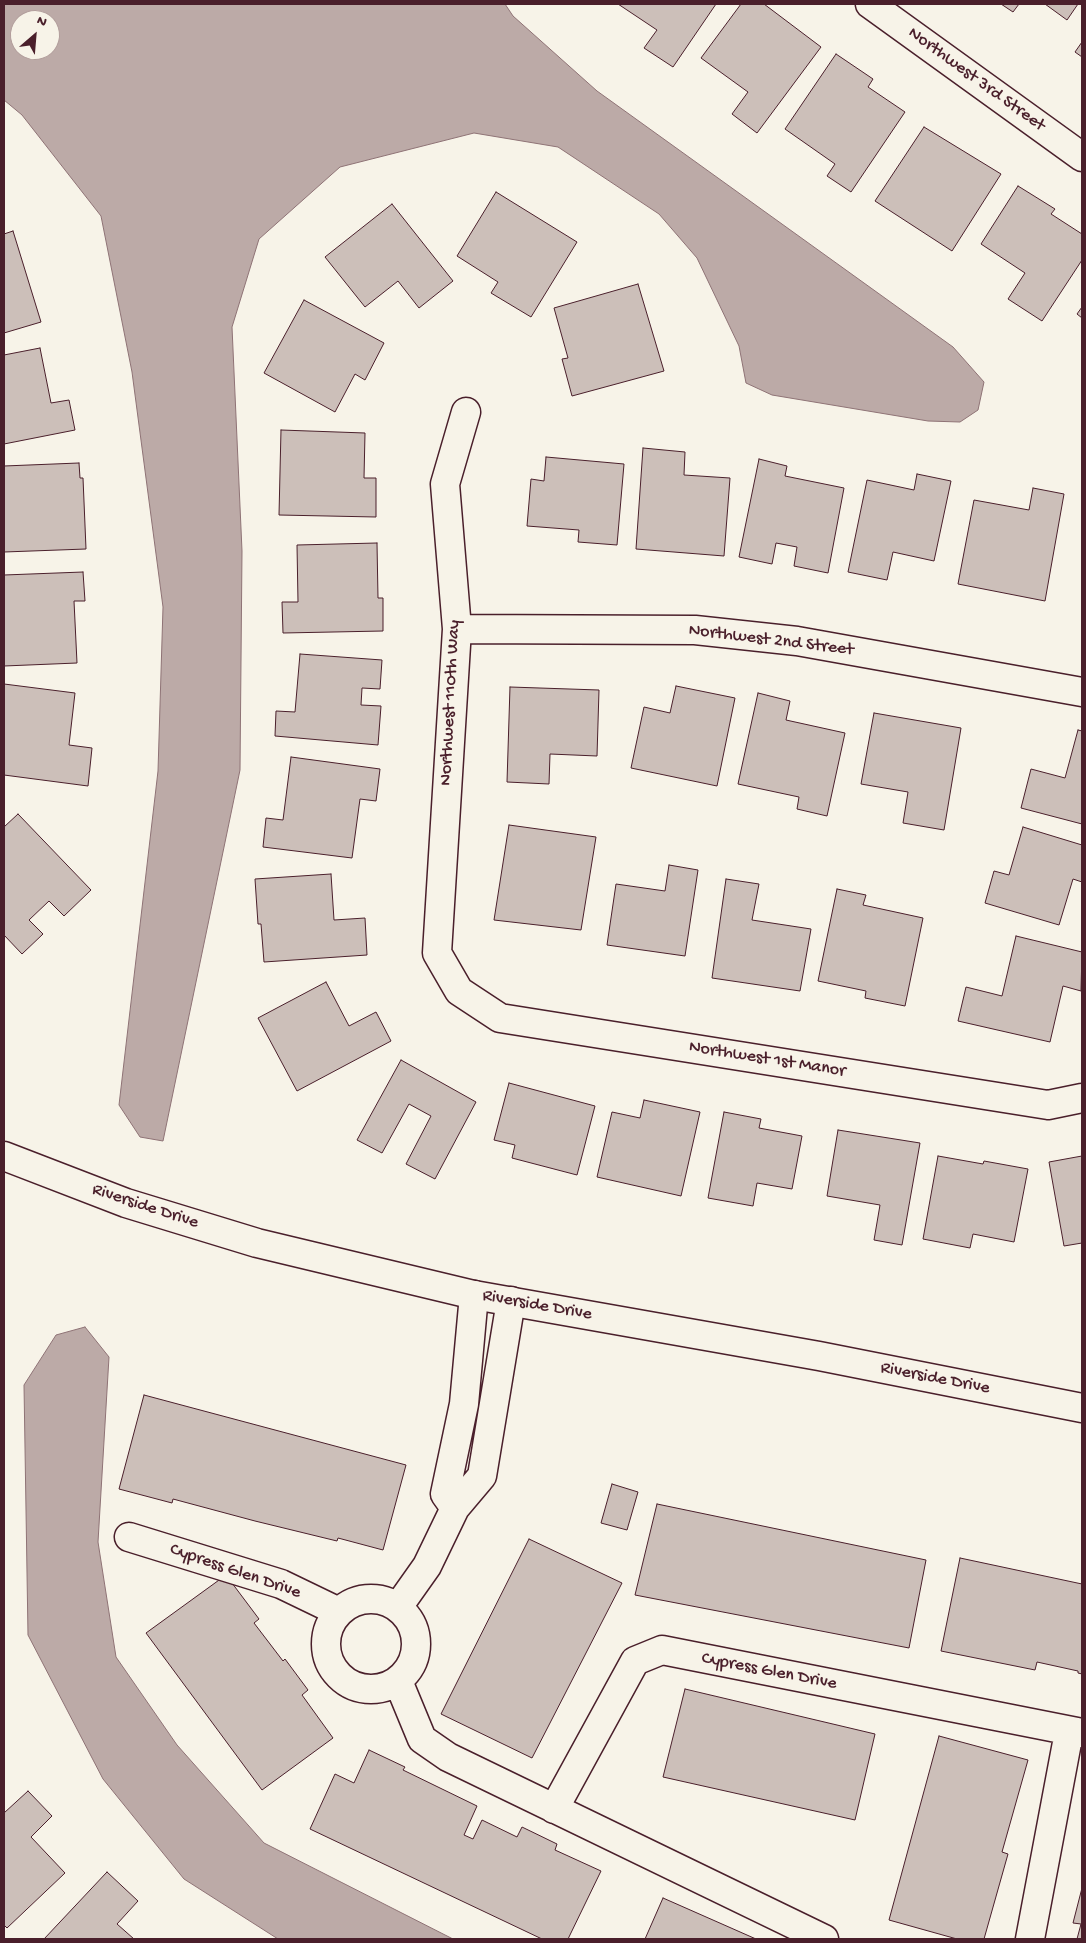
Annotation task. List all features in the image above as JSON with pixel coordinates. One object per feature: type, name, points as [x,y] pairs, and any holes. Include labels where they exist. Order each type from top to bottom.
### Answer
[{"type":"street","name":"Northwest 3rd Street","points":[[870,4],[1082,157]]},
{"type":"street","name":"Northwest 110th Way","points":[[459,991],[437,953],[456,629],[445,484],[466,412]]},
{"type":"street","name":"Northwest 2nd Street","points":[[456,629],[695,630],[797,641],[1082,692]]},
{"type":"street","name":"Northwest 1st Manor","points":[[459,991],[500,1018],[1048,1105],[1082,1098]]},
{"type":"street","name":"Riverside Drive","points":[[4,1156],[126,1204],[257,1243],[474,1295],[819,1356],[1082,1408]]},
{"type":"street","points":[[455,1508],[445,1494],[464,1404],[474,1295]]},
{"type":"street","points":[[398,1607],[427,1566],[455,1508],[482,1476],[511,1301]]},
{"type":"street","name":"Cypress Glen Drive","points":[[129,1537],[280,1584],[339,1612]]},
{"type":"street","points":[[374,1598],[387,1601],[398,1607],[408,1617],[415,1630],[417,1644],[415,1658],[408,1671],[398,1681],[385,1688],[370,1690],[355,1687],[342,1679],[332,1667],[326,1654],[326,1638],[330,1624],[339,1612],[349,1604],[362,1599],[374,1598]]},
{"type":"street","name":"Cypress Glen Drive","points":[[554,1809],[635,1661],[662,1650],[1076,1733],[1030,1939]]},
{"type":"street","points":[[398,1681],[422,1739],[448,1757],[824,1939]]},
{"type":"shaded area","points":[[4,4],[505,4],[513,16],[597,91],[953,347],[984,382],[978,410],[960,422],[928,421],[772,395],[746,383],[739,346],[697,258],[659,214],[558,147],[474,133],[340,167],[259,239],[232,327],[242,551],[240,770],[163,1141],[140,1137],[119,1105],[158,771],[163,607],[132,372],[101,216],[22,115],[4,100]]},
{"type":"shaded area","points":[[85,1327],[109,1357],[98,1542],[116,1657],[177,1745],[264,1843],[453,1939],[278,1939],[184,1879],[103,1779],[28,1635],[24,1385],[56,1335]]},
{"type":"building","points":[[618,4],[716,4],[673,67],[644,48],[657,30]]},
{"type":"building","points":[[741,4],[764,4],[821,47],[757,133],[732,114],[748,92],[701,58]]},
{"type":"building","points":[[1001,4],[1019,4],[1013,12]]},
{"type":"building","points":[[1045,4],[1078,4],[1067,20]]},
{"type":"building","points":[[1082,42],[1082,57],[1075,52]]},
{"type":"building","points":[[836,54],[873,79],[868,87],[905,112],[851,192],[827,176],[835,164],[785,129]]},
{"type":"building","points":[[924,127],[1001,174],[952,251],[875,201]]},
{"type":"building","points":[[1018,186],[1055,209],[1051,214],[1082,234],[1082,260],[1042,321],[1008,299],[1025,273],[981,244]]},
{"type":"building","points":[[496,192],[577,242],[531,317],[491,293],[498,282],[457,256]]},
{"type":"building","points":[[392,204],[453,281],[419,308],[398,281],[365,307],[325,257]]},
{"type":"building","points":[[13,231],[41,322],[4,333],[4,234]]},
{"type":"building","points":[[638,284],[664,371],[572,396],[562,359],[568,358],[554,308]]},
{"type":"building","points":[[304,300],[384,343],[365,380],[355,374],[335,412],[264,373]]},
{"type":"building","points":[[1082,307],[1082,318],[1077,314]]},
{"type":"building","points":[[40,348],[51,403],[69,400],[75,430],[4,444],[4,355]]},
{"type":"building","points":[[281,430],[365,433],[364,478],[376,478],[376,517],[279,515]]},
{"type":"building","points":[[643,448],[685,452],[684,475],[730,478],[724,556],[636,549]]},
{"type":"building","points":[[546,457],[624,464],[617,545],[578,542],[579,530],[527,526],[531,479],[544,481]]},
{"type":"building","points":[[759,459],[787,466],[785,476],[844,488],[828,573],[794,566],[797,547],[776,543],[772,564],[739,557]]},
{"type":"building","points":[[79,463],[80,478],[83,478],[86,549],[4,552],[4,466]]},
{"type":"building","points":[[917,474],[951,481],[934,561],[893,552],[887,580],[848,572],[867,480],[914,490]]},
{"type":"building","points":[[1033,488],[1064,494],[1045,601],[958,584],[974,500],[1029,510]]},
{"type":"building","points":[[377,543],[378,598],[383,598],[383,631],[283,633],[282,602],[298,602],[297,545]]},
{"type":"building","points":[[83,572],[85,601],[74,601],[77,663],[4,666],[4,575]]},
{"type":"building","points":[[300,654],[382,660],[380,689],[362,688],[361,705],[381,706],[378,745],[275,736],[276,711],[295,712]]},
{"type":"building","points":[[4,684],[75,693],[69,745],[92,748],[88,786],[4,775]]},
{"type":"building","points":[[676,686],[735,698],[717,786],[631,768],[644,707],[670,713]]},
{"type":"building","points":[[510,687],[599,690],[597,756],[550,754],[549,784],[507,782]]},
{"type":"building","points":[[758,693],[790,701],[786,720],[845,733],[827,816],[797,809],[799,797],[738,784]]},
{"type":"building","points":[[874,713],[961,728],[944,830],[903,823],[908,792],[861,784]]},
{"type":"building","points":[[1078,730],[1082,731],[1082,824],[1021,808],[1031,769],[1065,778]]},
{"type":"building","points":[[291,757],[380,769],[376,801],[360,799],[352,858],[263,847],[266,818],[283,820]]},
{"type":"building","points":[[18,814],[91,890],[64,916],[49,901],[29,920],[43,934],[22,954],[4,935],[4,827]]},
{"type":"building","points":[[509,825],[596,837],[581,930],[494,920]]},
{"type":"building","points":[[1023,827],[1082,845],[1082,882],[1073,879],[1059,925],[985,903],[994,871],[1009,875]]},
{"type":"building","points":[[669,865],[698,870],[685,956],[607,945],[616,884],[665,891]]},
{"type":"building","points":[[331,874],[334,920],[365,918],[367,955],[264,962],[261,924],[258,924],[255,879]]},
{"type":"building","points":[[726,879],[759,884],[752,920],[811,929],[800,991],[712,978]]},
{"type":"building","points":[[837,889],[866,895],[863,905],[923,918],[905,1006],[865,998],[866,991],[818,981]]},
{"type":"building","points":[[1016,936],[1082,952],[1081,991],[1063,986],[1050,1042],[958,1021],[966,987],[1002,996]]},
{"type":"building","points":[[326,982],[349,1026],[376,1012],[391,1041],[297,1091],[258,1018]]},
{"type":"building","points":[[401,1060],[476,1102],[435,1179],[406,1164],[431,1116],[409,1104],[382,1153],[357,1140]]},
{"type":"building","points":[[509,1083],[595,1106],[577,1175],[512,1158],[515,1145],[494,1140]]},
{"type":"building","points":[[644,1100],[700,1112],[681,1196],[597,1177],[612,1112],[640,1118]]},
{"type":"building","points":[[724,1112],[761,1119],[759,1128],[802,1136],[792,1189],[757,1183],[753,1206],[708,1198]]},
{"type":"building","points":[[838,1130],[920,1143],[902,1245],[874,1240],[880,1205],[827,1196]]},
{"type":"building","points":[[938,1156],[983,1164],[984,1161],[1028,1169],[1014,1242],[973,1234],[970,1248],[923,1239]]},
{"type":"building","points":[[1082,1156],[1082,1243],[1064,1246],[1049,1162]]},
{"type":"building","points":[[144,1395],[406,1465],[383,1550],[338,1538],[337,1541],[173,1499],[172,1503],[119,1489]]},
{"type":"building","points":[[612,1484],[638,1492],[627,1530],[601,1523]]},
{"type":"building","points":[[657,1504],[926,1560],[909,1648],[635,1595]]},
{"type":"building","points":[[529,1539],[622,1583],[532,1758],[441,1714]]},
{"type":"building","points":[[960,1558],[1082,1584],[1082,1674],[1078,1673],[1078,1671],[1037,1662],[1035,1670],[941,1651]]},
{"type":"building","points":[[226,1575],[259,1619],[254,1623],[283,1661],[285,1659],[308,1690],[302,1695],[333,1738],[262,1790],[146,1633]]},
{"type":"building","points":[[685,1689],[875,1734],[855,1820],[663,1777]]},
{"type":"building","points":[[939,1736],[1028,1760],[1002,1852],[1008,1854],[984,1939],[957,1939],[889,1920]]},
{"type":"building","points":[[369,1750],[405,1767],[403,1770],[477,1806],[464,1835],[473,1839],[482,1820],[517,1837],[522,1827],[557,1844],[555,1850],[601,1871],[568,1939],[542,1939],[310,1829],[335,1774],[354,1783]]},
{"type":"building","points":[[28,1791],[52,1816],[31,1837],[65,1873],[7,1928],[4,1925],[4,1813]]},
{"type":"building","points":[[107,1872],[138,1901],[117,1924],[134,1939],[44,1939]]},
{"type":"building","points":[[1082,1888],[1082,1939],[1077,1939],[1081,1924],[1073,1923]]},
{"type":"building","points":[[663,1898],[756,1939],[645,1939]]}]
